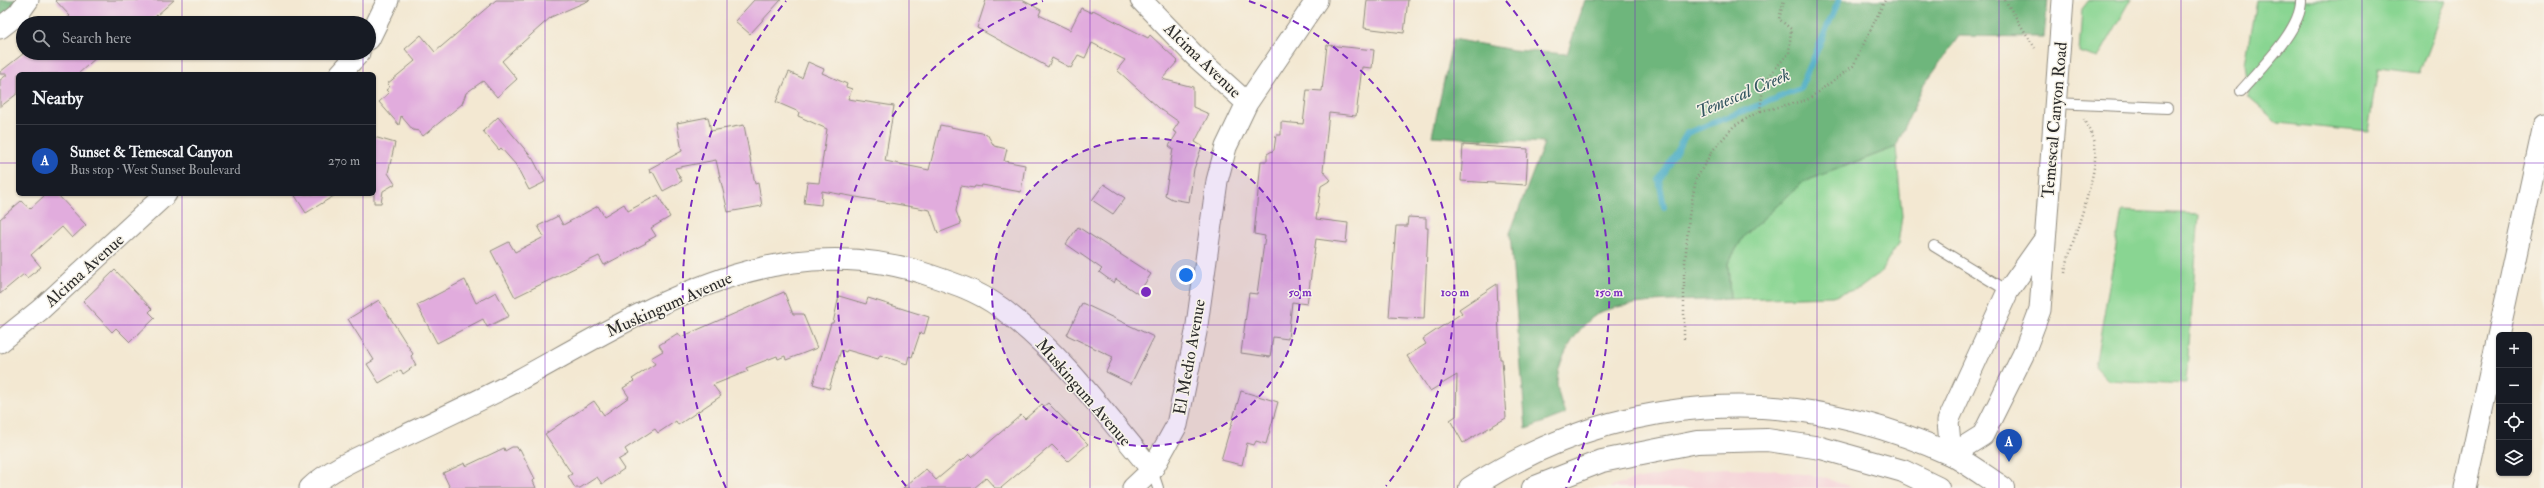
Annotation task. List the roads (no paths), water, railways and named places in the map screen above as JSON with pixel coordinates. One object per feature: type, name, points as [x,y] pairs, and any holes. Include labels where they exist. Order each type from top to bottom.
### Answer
[{"type":"main road","points":[[1470,488],[1503,466],[1544,446],[1602,426],[1647,415],[1703,407],[1760,405],[1809,411],[1900,434],[1951,455],[2003,488]]},
{"type":"main road","points":[[1533,488],[1602,461],[1697,442],[1767,440],[1820,448],[1903,471],[1938,488]]},
{"type":"main road","points":[[1943,488],[1951,455]]},
{"type":"street","points":[[0,28],[18,14],[28,0]]},
{"type":"street","points":[[376,25],[388,0]]},
{"type":"street","name":"Alcima Avenue","points":[[1142,0],[1194,56],[1247,103]]},
{"type":"street","name":"El Medio Avenue","points":[[1133,488],[1155,479],[1177,425],[1196,332],[1217,181],[1226,147],[1247,103],[1317,0]]},
{"type":"street","name":"Temescal Canyon Road","points":[[1951,455],[1983,434],[2023,355],[2040,310],[2063,0]]},
{"type":"street","points":[[342,72],[353,60]]},
{"type":"street","points":[[2465,488],[2544,125]]},
{"type":"street","name":"Alcima Avenue","points":[[0,342],[40,310],[164,196]]},
{"type":"street","points":[[1951,455],[1948,421],[2008,291],[2044,240]]},
{"type":"street","name":"Muskingum Avenue","points":[[310,488],[367,454],[491,395],[623,323],[711,282],[764,266],[814,259],[869,261],[908,267],[978,292],[1009,314],[1049,348],[1155,479]]},
{"type":"lane","points":[[2241,90],[2276,50],[2297,19],[2302,0]]},
{"type":"lane","points":[[2055,103],[2167,108]]},
{"type":"lane","points":[[1934,246],[2008,291]]},
{"type":"waterway","name":"Temescal Creek","points":[[1664,207],[1659,180],[1687,133],[1800,89],[1839,0]]},
{"type":"place","name":"Sunset & Temescal Canyon","points":[[2009,462]]}]
